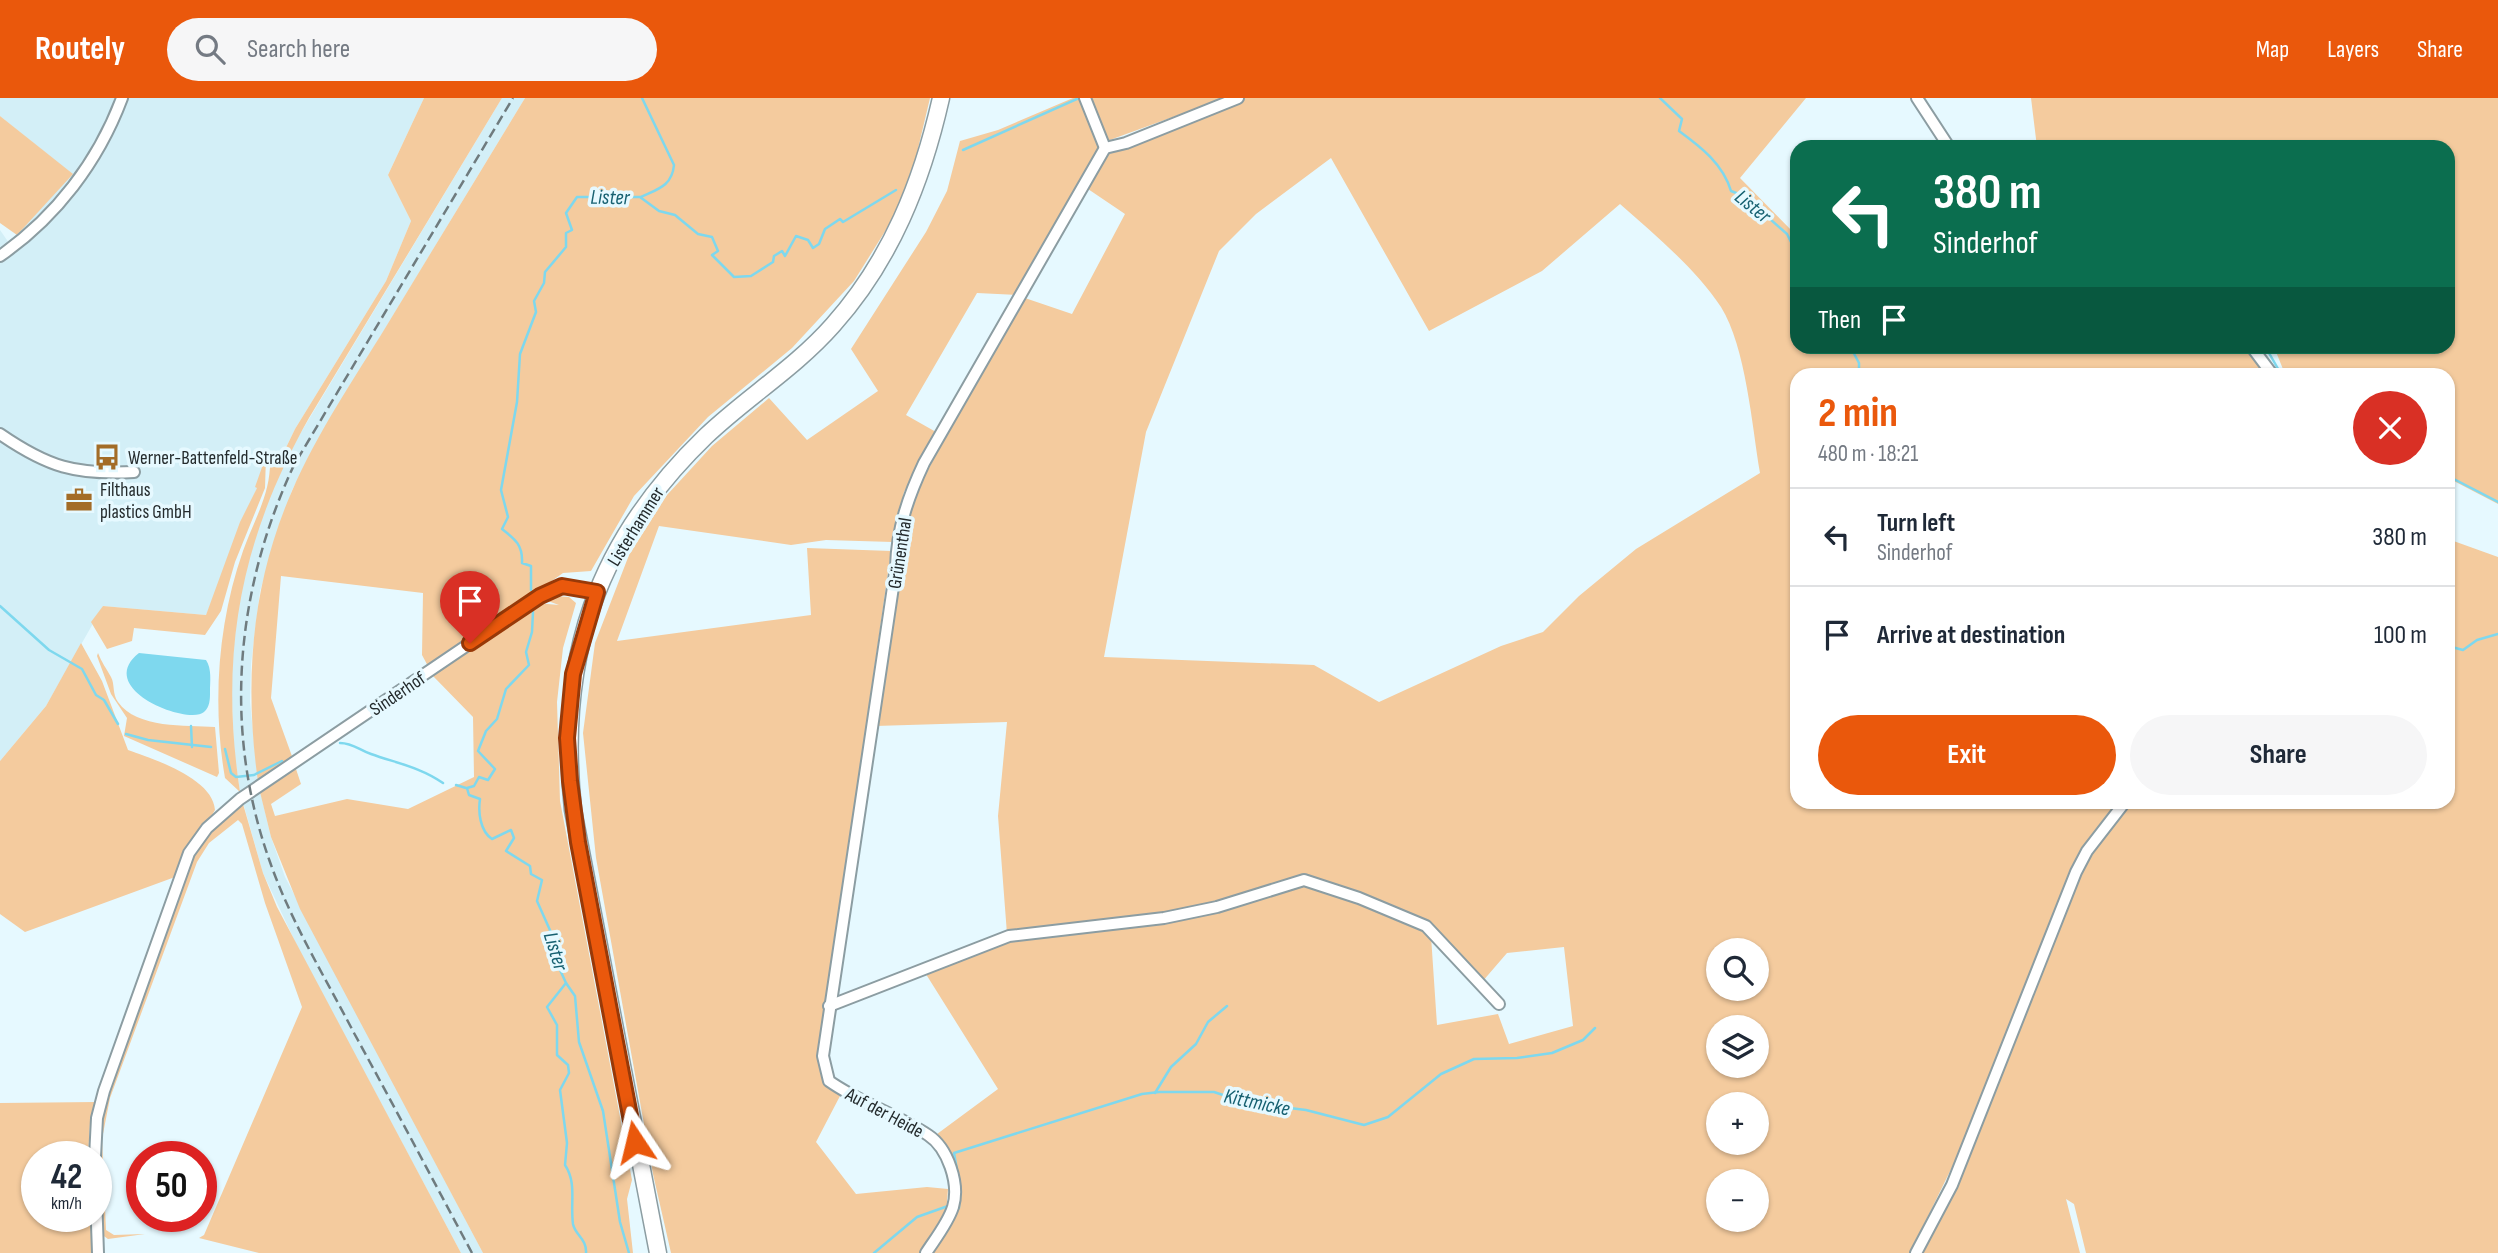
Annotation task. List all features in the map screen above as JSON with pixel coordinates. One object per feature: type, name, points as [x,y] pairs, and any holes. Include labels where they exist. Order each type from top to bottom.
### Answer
[{"type":"main road","name":"Listerhammer","points":[[658,1253],[639,1168],[571,791],[567,738],[573,674],[597,592],[625,535],[665,479],[707,435],[796,363],[834,325],[868,281],[893,240],[915,192],[941,98]]},
{"type":"street","points":[[0,256],[32,232],[75,184],[101,144],[122,98]]},
{"type":"street","points":[[1085,99],[1105,148],[1126,143],[1238,98]]},
{"type":"street","points":[[1917,98],[1944,140]]},
{"type":"street","name":"Grünenthal","points":[[829,1006],[896,567],[897,545],[909,496],[1105,148]]},
{"type":"street","points":[[0,434],[30,455],[58,467],[83,473],[134,472]]},
{"type":"street","name":"Sinderhof","points":[[95,1141],[97,1118],[104,1091],[189,853],[207,828],[240,799],[540,596],[562,586],[597,592]]},
{"type":"street","points":[[1916,1253],[1952,1185],[2076,872],[2087,851],[2120,809]]},
{"type":"street","points":[[829,1006],[1009,936],[1164,918],[1217,907],[1304,880],[1359,898],[1426,926],[1499,1004]]},
{"type":"street","name":"Auf der Heide","points":[[829,1006],[823,1056],[829,1081],[856,1100],[929,1135],[946,1155],[954,1185],[954,1205],[926,1253]]},
{"type":"street","points":[[97,1232],[98,1253]]},
{"type":"shaded area","points":[[0,98],[424,98],[388,175],[411,221],[386,281],[295,429],[281,458],[270,456],[206,615],[103,606],[46,706],[0,761],[0,230],[9,243],[72,174],[0,116]]},
{"type":"shaded area","points":[[424,98],[502,98],[309,418],[285,463],[266,508],[251,554],[234,645],[234,741],[240,792],[225,778],[218,692],[223,635],[235,578],[266,493],[270,455],[281,458],[295,429],[386,281],[411,221],[388,175]]},
{"type":"shaded area","points":[[502,98],[525,98],[329,421],[292,490],[260,591],[251,664],[250,702],[258,782],[271,837],[285,877],[483,1253],[461,1253],[298,948],[263,873],[240,792],[234,751],[231,674],[239,596],[247,561],[272,489],[288,454]]},
{"type":"shaded area","points":[[525,98],[930,98],[916,157],[894,217],[854,281],[792,348],[708,417],[634,496],[591,571],[563,573],[429,668],[422,655],[423,593],[281,576],[271,698],[293,759],[258,782],[252,708],[254,634],[267,562],[278,526],[313,448],[337,406]]},
{"type":"shaded area","points":[[1073,98],[1082,98],[1102,147],[1020,295],[977,293],[906,415],[936,432],[904,492],[893,542],[826,540],[791,545],[659,526],[617,641],[811,615],[807,548],[891,551],[819,1057],[824,1081],[840,1096],[816,1142],[856,1194],[927,1187],[948,1189],[946,1213],[920,1253],[671,1253],[653,1174],[596,858],[583,733],[595,643],[629,555],[667,495],[712,446],[769,398],[807,440],[878,391],[851,349],[926,232],[947,191],[960,141],[998,130]]},
{"type":"shaded area","points":[[1088,98],[1225,98],[1107,141]]},
{"type":"shaded area","points":[[1245,98],[1806,98],[1740,178],[1790,229],[1790,354],[2253,354],[2264,368],[1790,368],[1790,809],[2114,809],[2095,832],[2074,871],[1955,1161],[1910,1253],[931,1253],[954,1208],[959,1180],[947,1151],[933,1137],[998,1089],[924,971],[1008,938],[1164,922],[1303,885],[1322,888],[1420,927],[1431,936],[1437,1025],[1498,1014],[1509,1044],[1573,1026],[1564,947],[1507,953],[1482,982],[1431,927],[1300,877],[1216,903],[1164,914],[1007,934],[998,816],[1007,722],[875,726],[912,499],[1022,297],[1072,314],[1125,214],[1088,189],[1109,154]],"holes":[[[1331,158],[1429,331],[1542,271],[1620,204],[1687,265],[1711,293],[1730,324],[1742,365],[1760,473],[1636,549],[1579,596],[1543,632],[1501,646],[1379,702],[1314,665],[1104,657],[1146,432],[1219,251],[1256,214]]]},
{"type":"shaded area","points":[[2031,98],[2498,98],[2498,504],[2455,482],[2455,368],[2283,368],[2277,354],[2455,354],[2455,140],[2036,140]]},
{"type":"shaded area","points":[[0,116],[73,174],[17,235],[0,223]]},
{"type":"shaded area","points":[[266,456],[265,488],[235,562],[221,611],[205,635],[134,628],[132,641],[107,649],[91,622],[103,606],[206,615],[240,522],[257,488],[255,487]]},
{"type":"shaded area","points":[[2455,542],[2498,557],[2498,1253],[2086,1253],[2074,1204],[2066,1199],[2080,1253],[1920,1253],[2088,859],[2125,809],[2455,809]]},
{"type":"shaded area","points":[[555,596],[569,597],[576,603],[563,648],[557,702],[560,801],[632,1180],[627,1199],[633,1253],[483,1253],[300,909],[271,837],[260,792],[295,766],[301,784],[271,804],[275,816],[347,799],[408,809],[474,777],[473,717],[433,676],[434,671],[536,603],[559,605],[545,600]]},
{"type":"shaded area","points":[[81,643],[102,681],[128,750],[193,779],[212,799],[215,810],[175,877],[25,932],[0,914],[0,761],[46,706]]},
{"type":"shaded area","points":[[98,653],[112,680],[116,699],[126,711],[163,724],[215,727],[219,773],[217,777],[124,736],[127,718],[111,694]]},
{"type":"shaded area","points":[[243,804],[263,873],[277,907],[461,1253],[259,1253],[199,1238],[205,1232],[217,1232],[217,1205],[302,1007],[265,903],[242,824],[238,820],[209,843],[197,862],[110,1098],[102,1141],[99,1141],[107,1096],[194,855],[213,829]]},
{"type":"shaded area","points":[[96,1102],[90,1123],[89,1141],[21,1141],[21,1232],[92,1232],[93,1253],[0,1253],[0,1103]]},
{"type":"shaded area","points":[[101,1232],[114,1235],[145,1234],[108,1239]]},
{"type":"water","points":[[139,653],[206,660],[209,667],[210,700],[206,710],[195,715],[181,714],[149,701],[135,691],[128,679],[128,666]]},
{"type":"waterway","points":[[641,197],[667,182],[674,165],[642,98]]},
{"type":"waterway","name":"Lister","points":[[963,150],[1079,98]]},
{"type":"waterway","name":"Lister","points":[[1660,98],[1682,119],[1679,131],[1717,164],[1731,191],[1744,196],[1787,234],[1790,240]]},
{"type":"waterway","name":"Lister","points":[[531,590],[531,566],[522,563],[517,543],[502,529],[508,517],[501,490],[517,402],[520,354],[536,312],[534,301],[544,283],[545,272],[566,247],[566,233],[572,230],[566,213],[577,197],[640,197],[659,211],[675,215],[698,234],[712,237],[718,251],[712,255],[734,277],[751,276],[773,262],[774,256],[782,251],[785,256],[796,236],[808,240],[813,248],[819,244],[825,229],[840,219],[843,222],[896,190]]},
{"type":"waterway","name":"Lister","points":[[1854,354],[1859,368]]},
{"type":"waterway","points":[[2270,354],[2278,368]]},
{"type":"waterway","points":[[2455,480],[2498,502]]},
{"type":"waterway","points":[[0,606],[49,650],[82,669],[96,695],[104,700],[118,724]]},
{"type":"waterway","name":"Lister","points":[[533,612],[532,632],[526,652],[529,665],[506,689],[497,719],[486,731],[478,751],[495,769],[488,780],[479,777],[474,786],[467,788],[469,795],[480,799],[481,821],[488,836],[492,839],[511,830],[514,838],[506,851],[530,866],[531,874],[542,880],[537,901],[557,946],[556,961],[566,983],[547,1007],[557,1025],[557,1055],[568,1065],[569,1073],[560,1090],[567,1143],[565,1165],[572,1186],[573,1224],[585,1244],[586,1253]]},
{"type":"waterway","name":"Lister","points":[[2455,648],[2463,650],[2477,640],[2498,634]]},
{"type":"waterway","points":[[191,726],[192,747]]},
{"type":"waterway","points":[[126,734],[148,740],[211,747]]},
{"type":"waterway","points":[[340,743],[417,769],[443,783]]},
{"type":"waterway","points":[[225,749],[231,773],[236,777],[254,775],[282,761]]},
{"type":"waterway","points":[[456,785],[466,788]]},
{"type":"waterway","points":[[566,983],[575,996],[579,1042],[603,1111],[620,1222],[629,1253]]},
{"type":"waterway","points":[[1155,1093],[1171,1067],[1196,1044],[1208,1022],[1227,1006]]},
{"type":"waterway","name":"Kittmicke","points":[[957,1170],[954,1153],[1142,1094],[1159,1092],[1214,1092],[1235,1099],[1247,1097],[1273,1106],[1306,1110],[1364,1125],[1388,1117],[1441,1074],[1474,1059],[1517,1058],[1552,1053],[1583,1040],[1595,1028]]},
{"type":"waterway","name":"Kittmicke","points":[[959,1201],[959,1208]]},
{"type":"waterway","name":"Kittmicke","points":[[874,1253],[917,1217],[948,1206]]},
{"type":"railway","points":[[472,1253],[309,949],[278,884],[255,812],[246,762],[241,712],[242,662],[248,611],[259,562],[274,513],[294,465],[513,98]]},
{"type":"place","name":"Werner-Battenfeld-Straße","points":[[107,457]]},
{"type":"place","name":"Filthaus plastics GmbH","points":[[79,500]]},
{"type":"route","points":[[470,643],[540,596],[562,586],[577,586],[597,592],[573,674],[567,738],[578,842],[635,1142]]}]
